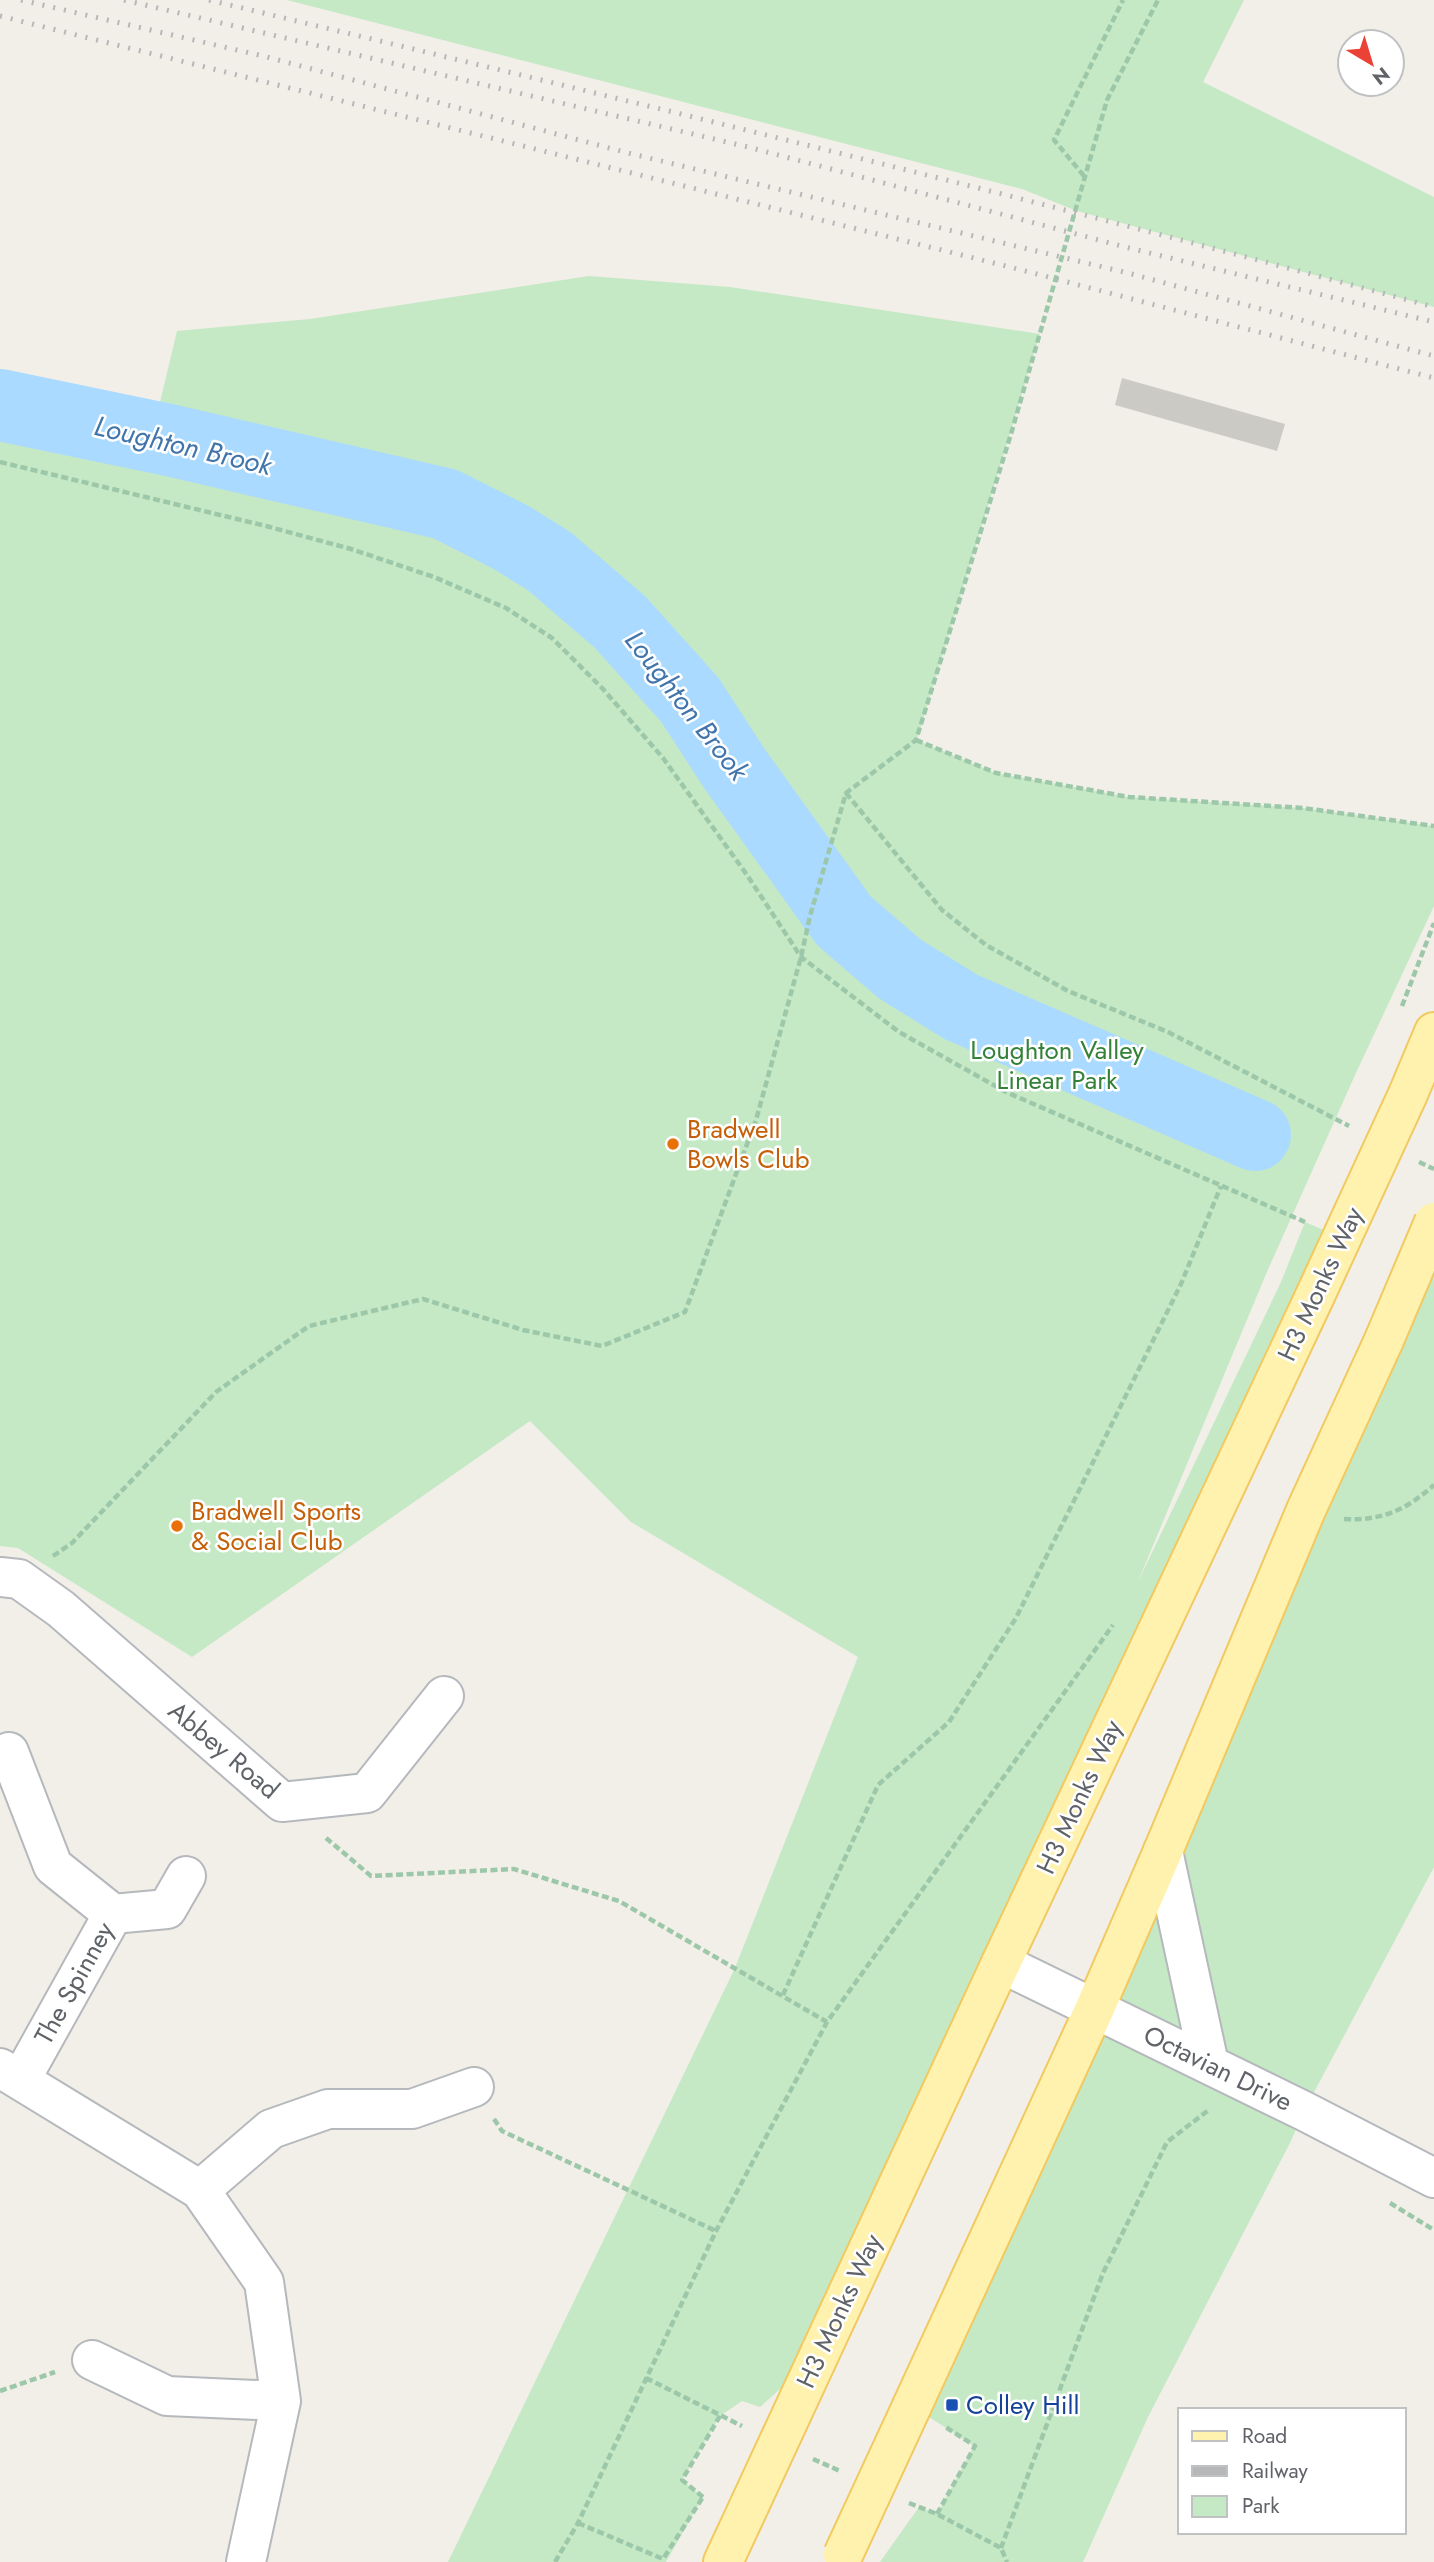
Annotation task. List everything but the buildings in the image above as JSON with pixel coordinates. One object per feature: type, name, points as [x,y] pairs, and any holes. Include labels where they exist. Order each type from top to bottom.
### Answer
[{"type":"main road","name":"H3 Monks Way","points":[[723,2562],[1000,1963],[1314,1298],[1434,1032]]},
{"type":"main road","points":[[841,2558],[1095,2008],[1306,1510],[1384,1340],[1434,1222]]},
{"type":"street","name":"Abbey Road","points":[[9,1578],[61,1609],[282,1802],[367,1793],[444,1696]]},
{"type":"street","name":"The Spinney","points":[[9,1752],[53,1866],[113,1914],[10,2073],[200,2190],[264,2282],[281,2401],[246,2562]]},
{"type":"street","points":[[1163,1851],[1209,2064]]},
{"type":"street","points":[[113,1914],[167,1909],[187,1876]]},
{"type":"street","name":"Octavian Drive","points":[[1000,1963],[1209,2064],[1434,2178]]},
{"type":"street","points":[[200,2190],[271,2129],[328,2109],[412,2109],[474,2087]]},
{"type":"street","points":[[92,2360],[167,2396],[281,2401]]},
{"type":"path","points":[[1085,177],[1054,140],[1123,0]]},
{"type":"path","points":[[9,1578],[72,1543],[216,1392],[309,1326],[423,1299],[523,1330],[602,1346],[685,1312],[756,1120],[846,793],[916,740],[1011,434],[1107,100],[1158,0]]},
{"type":"path","points":[[0,462],[351,549],[434,577],[506,608],[552,638],[603,689],[663,758],[747,875],[801,957],[899,1032],[1006,1092],[1315,1226]]},
{"type":"path","points":[[916,740],[996,773],[1129,797],[1303,808],[1434,826]]},
{"type":"path","points":[[846,793],[942,910],[986,945],[1068,991],[1168,1032],[1359,1131]]},
{"type":"path","points":[[1399,1014],[1434,923]]},
{"type":"path","points":[[1407,1156],[1434,1169]]},
{"type":"path","points":[[783,1995],[878,1784],[949,1722],[1016,1618],[1181,1284],[1221,1186]]},
{"type":"path","points":[[1306,1510],[1346,1519],[1372,1519],[1398,1512],[1434,1485]]},
{"type":"path","points":[[555,2562],[578,2523],[716,2231],[827,2022],[1121,1614]]},
{"type":"path","points":[[282,1802],[371,1876],[514,1869],[619,1901],[827,2022]]},
{"type":"path","points":[[474,2087],[502,2131],[716,2231]]},
{"type":"path","points":[[1001,2548],[1103,2273],[1167,2142],[1210,2109],[1222,2112]]},
{"type":"path","points":[[1379,2197],[1434,2230]]},
{"type":"path","points":[[0,2391],[92,2360]]},
{"type":"path","points":[[646,2378],[745,2428]]},
{"type":"path","points":[[682,2480],[720,2416]]},
{"type":"path","points":[[937,2514],[975,2446]]},
{"type":"path","points":[[807,2456],[844,2473]]},
{"type":"path","points":[[578,2523],[663,2558],[703,2497]]},
{"type":"path","points":[[906,2502],[937,2514],[1001,2548],[1007,2562]]},
{"type":"green space","points":[[287,0],[1244,0],[1203,82],[1434,197],[1434,307],[1077,211],[1022,189]]},
{"type":"green space","name":"Loughton Valley Linear Park","points":[[589,276],[730,287],[1040,334],[917,740],[996,773],[1129,797],[1303,808],[1434,826],[1434,906],[1266,1274],[1137,1584],[1281,1282],[1305,1222],[1335,1235],[820,2353],[760,2407],[742,2401],[720,2416],[682,2480],[703,2497],[666,2562],[448,2562],[735,1968],[858,1657],[631,1522],[530,1421],[192,1657],[18,1548],[0,1546],[0,405],[152,436],[177,331],[310,319]]},
{"type":"green space","points":[[1434,1222],[1434,1867],[1304,2111],[1148,2417],[1083,2562],[880,2562],[919,2507],[937,2514],[974,2446],[912,2406]]},
{"type":"waterway","name":"Loughton Brook","points":[[0,405],[169,440],[445,504],[512,538],[549,561],[620,622],[690,700],[734,768],[844,921],[900,969],[961,1007],[1255,1135]]},
{"type":"railway","points":[[21,0],[263,56],[628,153],[1128,273],[1434,356]]},
{"type":"railway","points":[[124,0],[748,147],[1129,248],[1434,322]]},
{"type":"railway","points":[[209,0],[823,149],[1434,307]]},
{"type":"railway","points":[[0,16],[1010,267],[1434,378]]},
{"type":"place","name":"Bradwell Bowls Club","points":[[673,1144]]},
{"type":"place","name":"Bradwell Sports & Social Club","points":[[177,1526]]},
{"type":"place","name":"Colley Hill","points":[[952,2405]]}]
